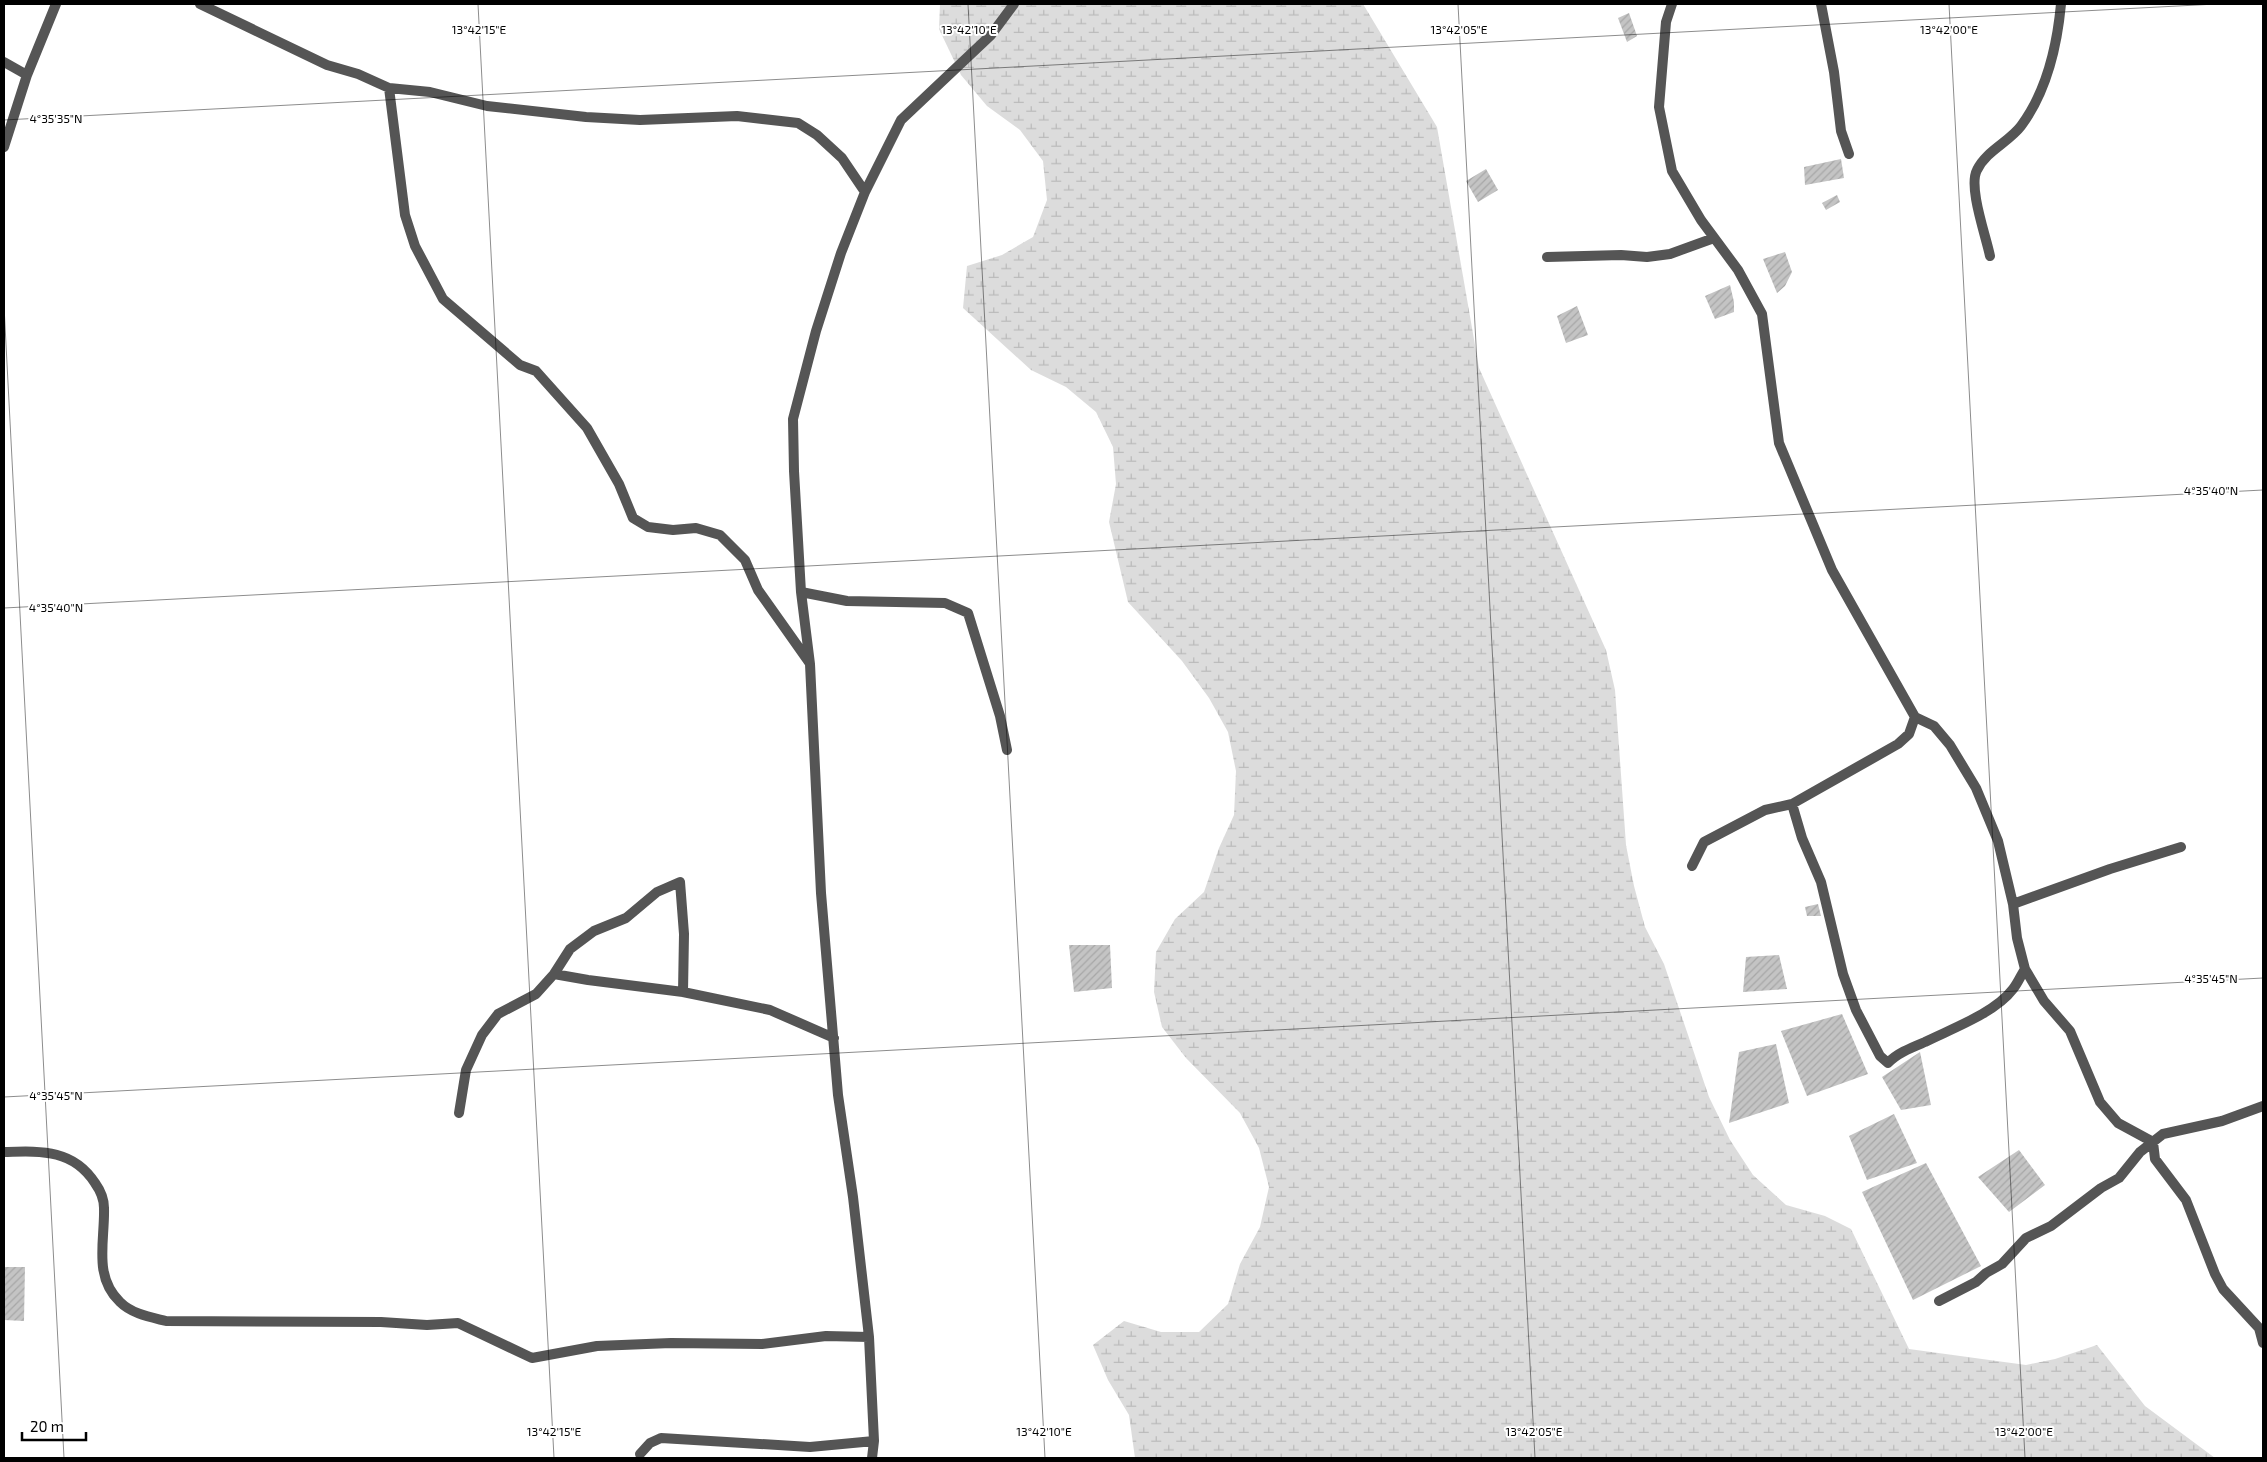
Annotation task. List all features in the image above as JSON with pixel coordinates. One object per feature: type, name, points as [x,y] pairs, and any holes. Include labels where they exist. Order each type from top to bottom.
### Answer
[{"type":"street","points":[[4,146],[28,75],[56,4]]},
{"type":"street","points":[[200,4],[327,65],[358,74],[388,88],[430,92],[487,106],[586,117],[640,120],[737,116],[798,122],[817,135],[842,158],[865,192]]},
{"type":"street","points":[[872,1458],[874,1441],[869,1337],[853,1197],[838,1095],[817,841],[810,664],[801,592],[793,419],[816,331],[841,253],[865,192],[900,120],[991,35],[1014,4]]},
{"type":"street","points":[[1672,4],[1666,22],[1659,107],[1672,171],[1714,238],[1738,270],[1762,314],[1779,443],[1832,570],[1915,718],[1934,726],[1950,744],[1976,788],[1998,841],[2013,904],[2017,938],[2025,969],[2044,1000],[2070,1031],[2100,1102],[2118,1123],[2153,1142]]},
{"type":"street","points":[[1820,4],[1834,72],[1841,131],[1849,154]]},
{"type":"street","points":[[1990,256],[1974,188],[1976,170],[1987,157],[2020,127],[2045,84],[2059,32],[2061,4]]},
{"type":"street","points":[[4,62],[28,75]]},
{"type":"street","points":[[388,88],[405,214],[415,246],[443,299],[520,365],[536,370],[587,428],[619,484],[633,518],[648,527],[673,530],[696,528],[720,535],[745,560],[758,590],[810,664]]},
{"type":"street","points":[[1547,257],[1621,255],[1647,258],[1670,254],[1714,238]]},
{"type":"street","points":[[801,592],[847,601],[945,603],[968,613],[1000,716],[1007,750]]},
{"type":"street","points":[[1692,866],[1704,842],[1765,810],[1792,804],[1898,744],[1909,734],[1915,718]]},
{"type":"street","points":[[1792,804],[1802,838],[1821,882],[1843,974],[1856,1010],[1880,1056],[1888,1062],[1893,1057],[1966,1024],[1996,1004],[2013,990],[2025,969]]},
{"type":"street","points":[[2013,904],[2110,869],[2181,847]]},
{"type":"street","points":[[459,1113],[466,1070],[482,1035],[498,1014],[536,994],[554,974],[570,949],[594,931],[626,918],[657,892],[680,882],[684,934],[683,992]]},
{"type":"street","points":[[554,974],[683,992],[770,1010],[834,1038]]},
{"type":"street","points":[[1939,1301],[1976,1282],[1986,1273],[2002,1264],[2026,1238],[2051,1226],[2101,1188],[2119,1178],[2140,1152],[2162,1134],[2222,1121],[2263,1106]]},
{"type":"street","points":[[2153,1142],[2155,1159],[2186,1200],[2215,1274],[2223,1289],[2259,1328],[2263,1343]]},
{"type":"street","points":[[4,1152],[45,1152],[67,1158],[88,1172],[98,1188],[104,1206],[101,1245],[102,1266],[109,1286],[120,1302],[138,1314],[166,1321],[381,1322],[427,1325],[458,1323],[532,1358],[597,1346],[671,1343],[762,1344],[826,1336],[869,1337]]},
{"type":"street","points":[[640,1454],[650,1443],[661,1438],[810,1447],[874,1441]]},
{"type":"green space","points":[[940,4],[1363,4],[1437,127],[1479,368],[1606,650],[1615,690],[1626,845],[1634,886],[1645,927],[1664,964],[1709,1097],[1730,1140],[1753,1175],[1786,1205],[1825,1216],[1851,1229],[1909,1349],[2026,1365],[2055,1359],[2097,1345],[2145,1406],[2215,1458],[1135,1458],[1129,1415],[1108,1380],[1093,1345],[1124,1321],[1161,1332],[1199,1332],[1228,1304],[1240,1264],[1260,1227],[1269,1187],[1259,1148],[1240,1113],[1186,1058],[1162,1027],[1154,992],[1156,952],[1175,919],[1204,892],[1219,848],[1234,815],[1236,771],[1228,732],[1209,698],[1182,661],[1128,602],[1109,522],[1116,484],[1113,447],[1096,412],[1066,387],[1031,370],[963,308],[967,266],[1002,255],[1033,237],[1047,200],[1043,161],[1020,130],[987,106],[961,75],[939,29]]},
{"type":"building","points":[[1629,13],[1637,36],[1627,42],[1618,18]]},
{"type":"building","points":[[1841,159],[1844,178],[1805,185],[1804,167]]},
{"type":"building","points":[[1486,169],[1498,190],[1478,202],[1466,181]]},
{"type":"building","points":[[1837,195],[1840,202],[1826,210],[1822,203]]},
{"type":"building","points":[[1785,252],[1792,272],[1785,286],[1777,293],[1763,259]]},
{"type":"building","points":[[1730,285],[1734,312],[1715,319],[1705,296]]},
{"type":"building","points":[[1577,306],[1588,335],[1566,343],[1557,316]]},
{"type":"building","points":[[1818,904],[1821,916],[1807,916],[1805,907]]},
{"type":"building","points":[[1069,945],[1110,945],[1112,988],[1074,992]]},
{"type":"building","points":[[1779,955],[1787,989],[1743,992],[1746,957]]},
{"type":"building","points":[[1842,1014],[1868,1074],[1807,1096],[1781,1031]]},
{"type":"building","points":[[1776,1044],[1789,1103],[1729,1123],[1739,1052]]},
{"type":"building","points":[[1920,1052],[1931,1105],[1901,1110],[1882,1077]]},
{"type":"building","points":[[1894,1114],[1917,1163],[1867,1180],[1849,1136]]},
{"type":"building","points":[[2019,1150],[2045,1185],[2009,1212],[1978,1177]]},
{"type":"building","points":[[1926,1163],[1981,1266],[1913,1300],[1862,1192]]},
{"type":"building","points":[[4,1267],[25,1267],[24,1321],[4,1320]]}]
